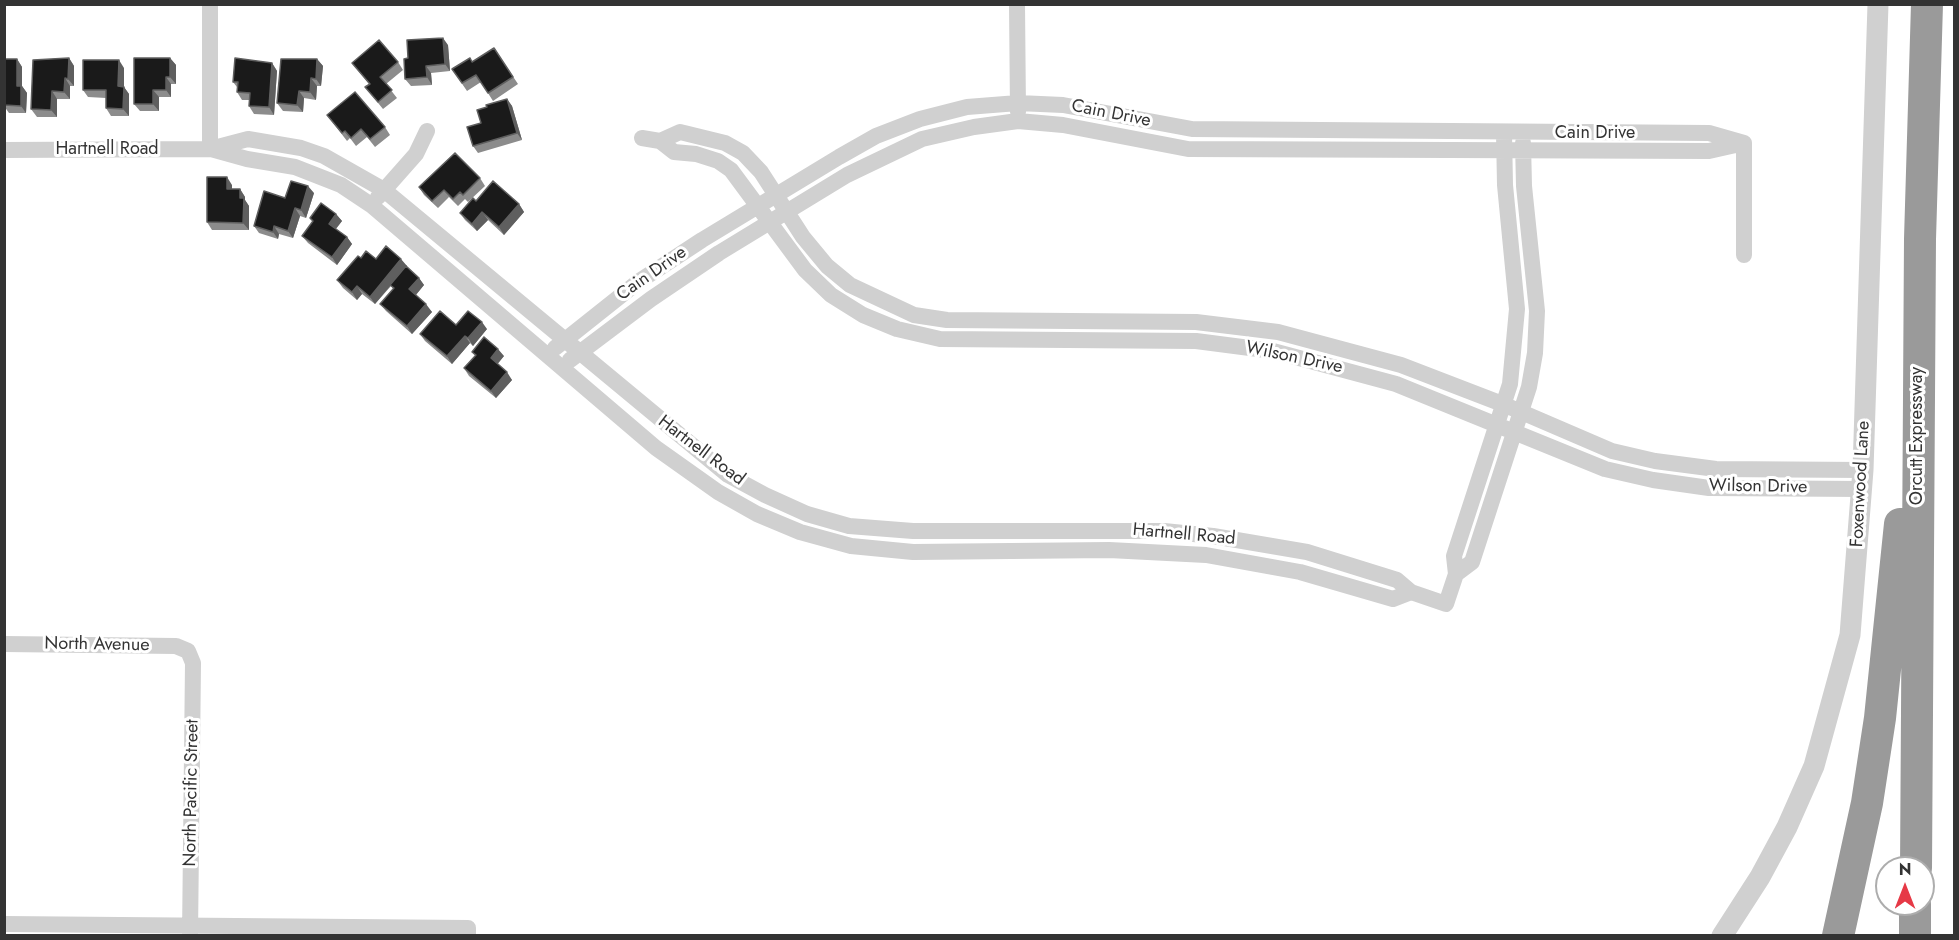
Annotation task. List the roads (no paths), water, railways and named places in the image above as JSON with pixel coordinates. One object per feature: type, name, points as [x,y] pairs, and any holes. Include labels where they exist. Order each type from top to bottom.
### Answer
[{"type":"highway","name":"Orcutt Expressway","points":[[1916,856],[1919,344],[1927,4]]},
{"type":"highway","points":[[1838,936],[1867,803],[1880,718],[1919,344]]},
{"type":"highway","points":[[1915,916],[1915,936]]},
{"type":"street","points":[[210,4],[210,149]]},
{"type":"street","points":[[1017,4],[1017,121]]},
{"type":"street","name":"Foxenwood Lane","points":[[1722,936],[1787,827],[1814,766],[1850,635],[1862,479],[1878,4]]},
{"type":"street","name":"Cain Drive","points":[[548,355],[562,340],[638,282],[759,205],[876,136],[920,119],[968,107],[1017,103],[1063,105],[1192,129],[1504,134],[1709,134],[1744,143]]},
{"type":"street","name":"Cain Drive","points":[[564,368],[577,352],[651,299],[770,221],[848,175],[922,139],[1017,121],[1063,125],[1188,149],[1709,151],[1744,143]]},
{"type":"street","points":[[371,204],[416,154],[427,131]]},
{"type":"street","points":[[1302,131],[1302,150]]},
{"type":"street","name":"Wilson Drive","points":[[680,132],[725,143],[743,153],[761,172],[803,237],[827,266],[850,285],[914,315],[947,320],[1196,322],[1278,332],[1401,365],[1505,405],[1612,451],[1655,461],[1716,469],[1862,479],[1709,488],[1653,480],[1605,469],[1396,384],[1273,351],[1196,341],[940,339],[897,329],[862,315],[831,296],[805,270],[742,181],[718,161],[696,154],[674,152],[660,141],[680,132]]},
{"type":"street","name":"Hartnell Road","points":[[210,149],[248,139],[301,147],[346,166],[384,190],[562,340],[728,475],[807,514],[849,526],[913,531],[1110,530],[1164,531],[1213,536],[1307,552],[1397,580],[1411,592],[1446,604],[1456,574],[1454,556],[1499,424],[1510,384],[1517,309],[1504,134]]},
{"type":"street","name":"Hartnell Road","points":[[1456,574],[1472,562],[1515,432],[1535,353],[1537,311],[1524,186],[1522,134]]},
{"type":"street","points":[[642,138],[660,141]]},
{"type":"street","points":[[1743,255],[1744,143]]},
{"type":"street","name":"Hartnell Road","points":[[4,150],[210,149],[317,174],[341,185],[371,204],[656,448],[718,492],[758,514],[801,532],[851,546],[913,552],[1163,551],[1255,563],[1300,572],[1393,599],[1411,592]]},
{"type":"street","points":[[1098,320],[1100,340]]},
{"type":"street","points":[[1109,550],[1110,530]]},
{"type":"street","points":[[913,531],[913,552]]},
{"type":"street","name":"North Avenue","points":[[4,644],[176,646],[188,651]]},
{"type":"street","name":"North Pacific Street","points":[[188,651],[193,663],[190,931]]},
{"type":"street","points":[[4,924],[190,931],[468,932]]}]
